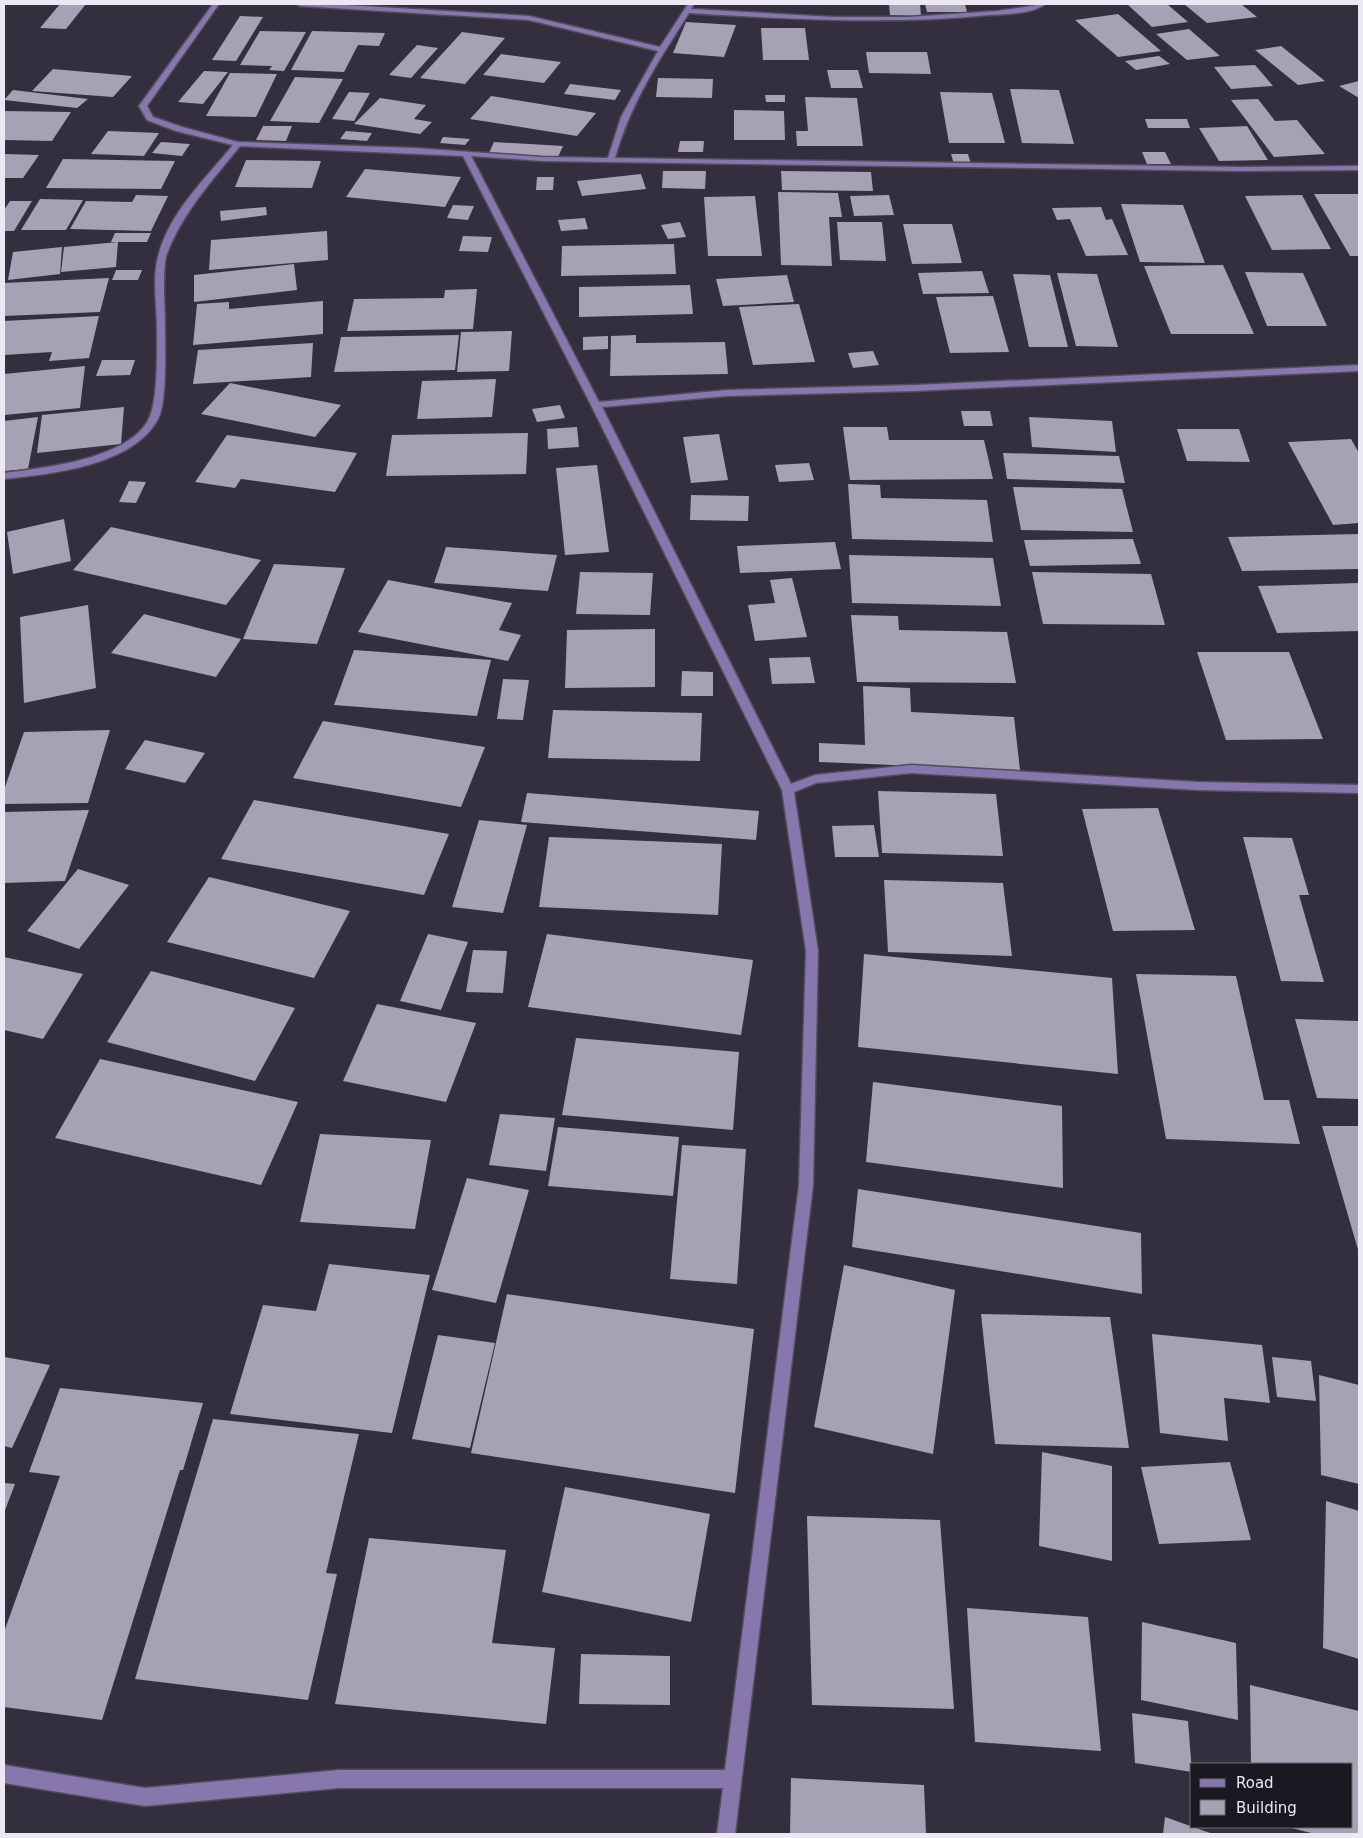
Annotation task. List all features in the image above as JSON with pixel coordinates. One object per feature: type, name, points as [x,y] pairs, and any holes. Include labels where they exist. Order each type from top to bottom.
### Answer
[{"type":"street","points":[[216,4],[143,106],[150,118],[179,129],[238,144],[542,159],[1229,169],[1359,168]]},
{"type":"street","points":[[300,4],[493,12],[529,18],[662,50]]},
{"type":"street","points":[[611,159],[618,130],[633,97],[691,4]]},
{"type":"street","points":[[686,11],[848,19],[920,19],[1012,11],[1042,4]]},
{"type":"street","points":[[4,476],[61,468],[113,453],[142,435],[155,417],[161,342],[162,258],[185,211],[238,144]]},
{"type":"street","points":[[466,154],[596,405],[788,790],[812,951],[806,1186],[731,1779],[726,1834]]},
{"type":"street","points":[[596,405],[727,393],[924,387],[1359,368]]},
{"type":"street","points":[[788,790],[815,779],[911,769],[1198,786],[1358,789]]},
{"type":"street","points":[[4,1774],[145,1796],[339,1779],[731,1779]]},
{"type":"building","points":[[60,4],[86,4],[66,29],[40,28]]},
{"type":"building","points":[[889,4],[920,4],[921,16],[890,15]]},
{"type":"building","points":[[925,4],[965,4],[967,12],[927,12]]},
{"type":"building","points":[[1127,4],[1167,4],[1188,22],[1152,27]]},
{"type":"building","points":[[1184,4],[1241,4],[1257,17],[1207,23]]},
{"type":"building","points":[[1118,14],[1161,51],[1118,57],[1075,20]]},
{"type":"building","points":[[240,16],[263,17],[236,61],[212,60]]},
{"type":"building","points":[[686,22],[736,25],[724,57],[673,53]]},
{"type":"building","points":[[761,28],[805,28],[809,60],[763,60]]},
{"type":"building","points":[[1189,29],[1220,56],[1187,60],[1156,34]]},
{"type":"building","points":[[260,31],[306,32],[284,71],[269,70],[272,66],[240,65]]},
{"type":"building","points":[[312,31],[385,33],[379,46],[358,45],[344,72],[291,70]]},
{"type":"building","points":[[462,32],[505,38],[465,84],[420,78]]},
{"type":"building","points":[[417,45],[438,48],[411,78],[389,75]]},
{"type":"building","points":[[1281,46],[1325,81],[1298,85],[1255,50]]},
{"type":"building","points":[[866,52],[927,52],[931,74],[869,73]]},
{"type":"building","points":[[501,54],[561,62],[544,83],[483,75]]},
{"type":"building","points":[[1159,56],[1170,64],[1136,70],[1125,61]]},
{"type":"building","points":[[1255,65],[1273,86],[1231,89],[1214,67]]},
{"type":"building","points":[[53,69],[132,76],[113,97],[32,91]]},
{"type":"building","points":[[827,70],[858,70],[863,88],[831,88]]},
{"type":"building","points":[[204,71],[228,72],[203,104],[178,102]]},
{"type":"building","points":[[230,73],[277,74],[256,117],[206,116]]},
{"type":"building","points":[[295,77],[343,79],[319,123],[270,121]]},
{"type":"building","points":[[658,78],[713,79],[712,98],[656,97]]},
{"type":"building","points":[[1359,81],[1359,98],[1339,86]]},
{"type":"building","points":[[570,84],[621,90],[615,100],[564,94]]},
{"type":"building","points":[[1010,89],[1059,90],[1074,144],[1022,143]]},
{"type":"building","points":[[13,90],[88,99],[77,108],[4,100]]},
{"type":"building","points":[[349,92],[370,93],[354,121],[332,119]]},
{"type":"building","points":[[940,92],[992,93],[1005,143],[949,143]]},
{"type":"building","points":[[765,95],[785,95],[785,102],[766,102]]},
{"type":"building","points":[[491,96],[596,113],[577,136],[470,119]]},
{"type":"building","points":[[805,97],[857,98],[863,146],[797,146],[796,131],[808,131]]},
{"type":"building","points":[[380,98],[426,105],[414,119],[432,122],[420,134],[354,124]]},
{"type":"building","points":[[1258,99],[1275,121],[1297,120],[1325,154],[1274,157],[1231,100]]},
{"type":"building","points":[[734,110],[784,111],[785,140],[734,140]]},
{"type":"building","points":[[4,111],[71,112],[52,141],[4,140]]},
{"type":"building","points":[[1145,119],[1187,119],[1190,128],[1148,128]]},
{"type":"building","points":[[263,126],[292,126],[286,141],[256,140]]},
{"type":"building","points":[[1247,126],[1268,160],[1219,161],[1199,128]]},
{"type":"building","points":[[108,131],[159,133],[144,156],[91,154]]},
{"type":"building","points":[[346,131],[372,133],[367,141],[340,139]]},
{"type":"building","points":[[443,137],[470,139],[465,145],[440,143]]},
{"type":"building","points":[[680,141],[704,141],[703,152],[678,152]]},
{"type":"building","points":[[161,142],[190,144],[182,156],[152,153]]},
{"type":"building","points":[[494,142],[563,146],[558,157],[489,153]]},
{"type":"building","points":[[1142,152],[1165,152],[1171,164],[1147,164]]},
{"type":"building","points":[[4,154],[39,155],[23,178],[4,178]]},
{"type":"building","points":[[951,154],[968,154],[971,164],[954,164]]},
{"type":"building","points":[[63,159],[175,161],[161,189],[46,188]]},
{"type":"building","points":[[246,160],[321,161],[312,188],[235,187]]},
{"type":"building","points":[[365,169],[461,177],[445,207],[346,197]]},
{"type":"building","points":[[663,171],[706,171],[705,189],[662,188]]},
{"type":"building","points":[[781,171],[871,172],[873,191],[782,190]]},
{"type":"building","points":[[641,174],[646,189],[582,196],[577,181]]},
{"type":"building","points":[[537,177],[554,177],[553,190],[536,190]]},
{"type":"building","points":[[778,192],[838,193],[842,217],[829,217],[832,266],[781,265]]},
{"type":"building","points":[[1314,194],[1359,194],[1359,256],[1350,256]]},
{"type":"building","points":[[136,195],[168,196],[151,231],[70,229],[86,201],[132,202]]},
{"type":"building","points":[[889,195],[894,215],[854,216],[850,196]]},
{"type":"building","points":[[1302,195],[1331,249],[1272,250],[1245,196]]},
{"type":"building","points":[[755,196],[762,256],[708,256],[704,197]]},
{"type":"building","points":[[40,199],[83,200],[66,230],[21,230]]},
{"type":"building","points":[[10,201],[32,201],[14,231],[4,231],[4,210]]},
{"type":"building","points":[[1121,204],[1183,205],[1205,263],[1140,262]]},
{"type":"building","points":[[453,205],[474,206],[468,220],[447,218]]},
{"type":"building","points":[[266,207],[267,215],[221,221],[220,211]]},
{"type":"building","points":[[1101,207],[1106,220],[1112,219],[1128,255],[1086,256],[1070,219],[1057,220],[1052,208]]},
{"type":"building","points":[[585,218],[588,229],[561,231],[558,220]]},
{"type":"building","points":[[680,222],[686,237],[668,239],[661,225]]},
{"type":"building","points":[[837,222],[882,222],[886,261],[840,260]]},
{"type":"building","points":[[903,224],[952,224],[962,263],[912,264]]},
{"type":"building","points":[[327,231],[328,260],[209,270],[211,240]]},
{"type":"building","points":[[115,233],[151,233],[147,242],[111,242]]},
{"type":"building","points":[[463,236],[492,237],[488,252],[459,251]]},
{"type":"building","points":[[118,242],[116,267],[61,272],[64,247]]},
{"type":"building","points":[[674,244],[676,274],[561,276],[562,246]]},
{"type":"building","points":[[62,247],[60,274],[8,280],[13,252]]},
{"type":"building","points":[[294,264],[297,290],[194,302],[194,275]]},
{"type":"building","points":[[1223,265],[1254,334],[1171,334],[1144,266]]},
{"type":"building","points":[[116,270],[142,270],[138,280],[112,280]]},
{"type":"building","points":[[982,271],[989,293],[923,294],[918,273]]},
{"type":"building","points":[[1245,272],[1303,273],[1327,326],[1267,326]]},
{"type":"building","points":[[1057,273],[1097,274],[1118,347],[1076,346]]},
{"type":"building","points":[[1013,274],[1050,275],[1068,347],[1029,347]]},
{"type":"building","points":[[787,275],[794,302],[723,306],[716,279]]},
{"type":"building","points":[[109,278],[100,312],[4,316],[4,283]]},
{"type":"building","points":[[690,285],[693,314],[579,317],[579,287]]},
{"type":"building","points":[[477,289],[473,329],[347,331],[354,299],[444,298],[445,290]]},
{"type":"building","points":[[993,296],[1009,352],[950,353],[936,297]]},
{"type":"building","points":[[323,301],[323,334],[193,345],[197,304],[229,302],[229,309]]},
{"type":"building","points":[[799,304],[815,362],[753,365],[739,307]]},
{"type":"building","points":[[99,316],[89,358],[49,361],[52,352],[4,355],[4,321]]},
{"type":"building","points":[[512,331],[509,371],[457,372],[461,332]]},
{"type":"building","points":[[459,335],[455,370],[334,372],[341,337]]},
{"type":"building","points":[[636,335],[636,343],[725,342],[728,374],[610,376],[611,336]]},
{"type":"building","points":[[608,336],[608,349],[583,350],[583,337]]},
{"type":"building","points":[[313,343],[311,377],[193,384],[198,350]]},
{"type":"building","points":[[873,351],[879,365],[853,368],[848,353]]},
{"type":"building","points":[[102,360],[135,360],[130,375],[96,376]]},
{"type":"building","points":[[85,366],[80,408],[4,415],[4,374]]},
{"type":"building","points":[[496,379],[492,417],[417,419],[422,381]]},
{"type":"building","points":[[230,383],[341,405],[315,437],[201,414]]},
{"type":"building","points":[[560,405],[565,418],[537,422],[532,409]]},
{"type":"building","points":[[124,407],[121,444],[37,453],[42,415]]},
{"type":"building","points":[[961,411],[990,411],[993,426],[964,426]]},
{"type":"building","points":[[38,417],[28,469],[4,471],[4,421]]},
{"type":"building","points":[[1029,417],[1112,421],[1116,452],[1032,447]]},
{"type":"building","points":[[577,427],[579,447],[548,449],[547,429]]},
{"type":"building","points":[[843,427],[887,427],[889,440],[984,440],[993,479],[850,480]]},
{"type":"building","points":[[1177,429],[1239,429],[1250,462],[1187,461]]},
{"type":"building","points":[[528,433],[526,474],[386,476],[392,435]]},
{"type":"building","points":[[719,434],[728,480],[691,483],[683,437]]},
{"type":"building","points":[[227,435],[357,453],[335,492],[241,479],[235,488],[195,482]]},
{"type":"building","points":[[1351,439],[1359,453],[1359,523],[1333,525],[1288,442]]},
{"type":"building","points":[[1003,453],[1119,456],[1125,483],[1007,479]]},
{"type":"building","points":[[809,463],[814,480],[779,482],[775,465]]},
{"type":"building","points":[[597,465],[609,552],[565,555],[556,468]]},
{"type":"building","points":[[129,481],[146,482],[136,503],[119,502]]},
{"type":"building","points":[[848,484],[880,485],[881,498],[987,500],[993,542],[852,539]]},
{"type":"building","points":[[1013,487],[1122,489],[1133,532],[1021,530]]},
{"type":"building","points":[[691,495],[749,496],[748,521],[690,520]]},
{"type":"building","points":[[64,519],[71,561],[13,574],[7,532]]},
{"type":"building","points":[[111,527],[261,560],[226,605],[73,570]]},
{"type":"building","points":[[1359,534],[1359,569],[1242,571],[1228,537]]},
{"type":"building","points":[[1133,539],[1141,564],[1030,566],[1024,540]]},
{"type":"building","points":[[835,542],[841,569],[740,573],[737,546]]},
{"type":"building","points":[[446,547],[557,555],[548,591],[434,583]]},
{"type":"building","points":[[849,555],[993,558],[1001,606],[852,603]]},
{"type":"building","points":[[274,564],[345,568],[317,644],[243,639]]},
{"type":"building","points":[[580,572],[653,573],[650,615],[576,614]]},
{"type":"building","points":[[1032,572],[1151,574],[1165,625],[1043,624]]},
{"type":"building","points":[[792,578],[807,637],[755,641],[748,605],[775,603],[770,580]]},
{"type":"building","points":[[388,580],[512,603],[499,630],[521,635],[508,661],[358,632]]},
{"type":"building","points":[[1359,583],[1359,631],[1277,633],[1258,586]]},
{"type":"building","points":[[88,605],[96,688],[24,703],[20,617]]},
{"type":"building","points":[[144,614],[241,639],[216,677],[111,653]]},
{"type":"building","points":[[851,615],[898,616],[899,630],[1007,632],[1016,683],[857,682]]},
{"type":"building","points":[[655,629],[655,687],[565,688],[567,630]]},
{"type":"building","points":[[354,650],[491,660],[477,716],[334,705]]},
{"type":"building","points":[[1197,652],[1289,652],[1323,739],[1226,740]]},
{"type":"building","points":[[810,657],[815,683],[772,684],[769,658]]},
{"type":"building","points":[[682,671],[713,672],[713,696],[681,696]]},
{"type":"building","points":[[503,679],[529,680],[523,720],[497,719]]},
{"type":"building","points":[[863,686],[910,688],[911,712],[1014,717],[1020,770],[819,762],[819,743],[865,745]]},
{"type":"building","points":[[553,710],[702,713],[700,761],[548,758]]},
{"type":"building","points":[[323,721],[485,747],[461,807],[293,778]]},
{"type":"building","points":[[110,730],[88,803],[4,804],[4,790],[24,732]]},
{"type":"building","points":[[145,740],[205,753],[185,783],[125,769]]},
{"type":"building","points":[[878,791],[996,794],[1003,856],[882,853]]},
{"type":"building","points":[[527,793],[759,811],[756,840],[521,822]]},
{"type":"building","points":[[254,800],[449,834],[424,895],[221,859]]},
{"type":"building","points":[[1158,808],[1195,930],[1113,931],[1082,809]]},
{"type":"building","points":[[89,810],[65,881],[4,883],[4,812]]},
{"type":"building","points":[[479,820],[527,825],[503,913],[452,907]]},
{"type":"building","points":[[874,825],[879,857],[835,857],[832,826]]},
{"type":"building","points":[[549,837],[722,844],[718,915],[539,907]]},
{"type":"building","points":[[1243,837],[1292,838],[1309,895],[1299,895],[1324,982],[1281,981]]},
{"type":"building","points":[[78,869],[129,885],[79,949],[27,931]]},
{"type":"building","points":[[209,877],[350,911],[314,978],[167,942]]},
{"type":"building","points":[[884,880],[1003,883],[1012,956],[888,952]]},
{"type":"building","points":[[428,934],[468,942],[441,1010],[400,1001]]},
{"type":"building","points":[[547,934],[753,960],[741,1035],[528,1007]]},
{"type":"building","points":[[473,950],[507,951],[503,993],[466,992]]},
{"type":"building","points":[[864,954],[1112,978],[1118,1074],[858,1047]]},
{"type":"building","points":[[4,957],[83,974],[43,1039],[4,1030]]},
{"type":"building","points":[[151,971],[295,1008],[255,1081],[107,1042]]},
{"type":"building","points":[[1136,974],[1236,976],[1264,1100],[1289,1100],[1300,1144],[1166,1139]]},
{"type":"building","points":[[377,1004],[476,1023],[446,1102],[343,1081]]},
{"type":"building","points":[[1295,1019],[1359,1021],[1359,1099],[1317,1098]]},
{"type":"building","points":[[576,1038],[739,1052],[733,1130],[562,1115]]},
{"type":"building","points":[[100,1059],[298,1102],[261,1185],[55,1138]]},
{"type":"building","points":[[873,1082],[1062,1106],[1063,1188],[866,1162]]},
{"type":"building","points":[[500,1114],[555,1118],[546,1171],[489,1165]]},
{"type":"building","points":[[1322,1126],[1359,1126],[1359,1253]]},
{"type":"building","points":[[558,1127],[679,1137],[673,1196],[548,1186]]},
{"type":"building","points":[[320,1134],[431,1140],[415,1229],[300,1222]]},
{"type":"building","points":[[682,1145],[746,1149],[737,1284],[670,1279]]},
{"type":"building","points":[[467,1178],[529,1190],[496,1303],[432,1290]]},
{"type":"building","points":[[858,1189],[1141,1233],[1142,1294],[852,1247]]},
{"type":"building","points":[[329,1264],[430,1275],[392,1433],[230,1414],[263,1305],[316,1311]]},
{"type":"building","points":[[844,1265],[955,1290],[933,1454],[814,1427]]},
{"type":"building","points":[[507,1294],[754,1329],[735,1493],[471,1453]]},
{"type":"building","points":[[981,1314],[1110,1317],[1129,1448],[995,1444]]},
{"type":"building","points":[[1152,1334],[1262,1345],[1270,1403],[1224,1398],[1228,1441],[1160,1433]]},
{"type":"building","points":[[438,1335],[495,1343],[470,1448],[412,1439]]},
{"type":"building","points":[[4,1357],[50,1365],[12,1448],[4,1446]]},
{"type":"building","points":[[1272,1357],[1311,1361],[1316,1401],[1277,1397]]},
{"type":"building","points":[[1319,1375],[1359,1385],[1359,1484],[1321,1475]]},
{"type":"building","points":[[60,1388],[203,1403],[183,1470],[180,1470],[102,1720],[4,1707],[4,1632],[60,1476],[29,1472]]},
{"type":"building","points":[[213,1419],[359,1434],[326,1573],[337,1574],[308,1700],[135,1679]]},
{"type":"building","points":[[1042,1452],[1112,1466],[1112,1561],[1039,1546]]},
{"type":"building","points":[[1230,1462],[1251,1540],[1159,1544],[1141,1467]]},
{"type":"building","points":[[4,1483],[15,1484],[4,1513]]},
{"type":"building","points":[[565,1487],[710,1514],[691,1622],[542,1592]]},
{"type":"building","points":[[1326,1501],[1359,1511],[1359,1659],[1323,1648]]},
{"type":"building","points":[[807,1516],[940,1520],[954,1709],[812,1705]]},
{"type":"building","points":[[369,1538],[506,1550],[492,1643],[555,1648],[546,1724],[335,1704]]},
{"type":"building","points":[[967,1608],[1088,1617],[1101,1751],[975,1742]]},
{"type":"building","points":[[1142,1622],[1236,1643],[1238,1720],[1141,1700]]},
{"type":"building","points":[[581,1654],[670,1656],[670,1705],[579,1704]]},
{"type":"building","points":[[1250,1685],[1359,1711],[1359,1834],[1315,1834],[1292,1828],[1353,1828],[1353,1763],[1251,1763]]},
{"type":"building","points":[[1132,1713],[1188,1721],[1191,1763],[1190,1772],[1135,1763]]},
{"type":"building","points":[[791,1778],[924,1785],[926,1834],[790,1834]]},
{"type":"building","points":[[1165,1817],[1190,1826],[1190,1828],[1196,1828],[1213,1834],[1163,1834]]}]
